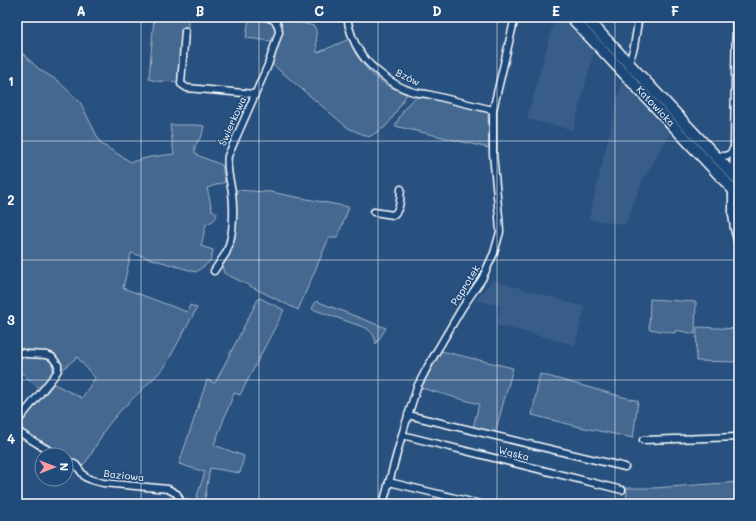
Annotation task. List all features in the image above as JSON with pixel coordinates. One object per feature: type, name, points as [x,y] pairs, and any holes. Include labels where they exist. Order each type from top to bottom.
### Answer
[{"type":"main road","name":"Katowicka","points":[[571,17],[696,149],[736,185]]},
{"type":"main road","name":"Katowicka","points":[[585,17],[714,154],[736,185]]},
{"type":"street","name":"Świerkowa","points":[[214,271],[226,252],[232,231],[232,191],[227,167],[228,156],[268,65],[279,32],[276,22],[266,17]]},
{"type":"street","name":"Bzów","points":[[347,17],[352,36],[362,55],[379,72],[397,85],[413,92],[493,110]]},
{"type":"street","name":"Paprotek","points":[[383,504],[417,387],[428,366],[482,279],[494,253],[500,232],[493,154],[493,110],[515,17]]},
{"type":"street","points":[[629,63],[634,47],[638,22],[642,17]]},
{"type":"street","points":[[736,17],[734,146],[736,185],[732,214],[739,247]]},
{"type":"street","name":"Świerkowa","points":[[186,31],[181,84],[183,86],[187,88],[255,94]]},
{"type":"street","points":[[714,154],[726,156],[732,152],[734,146]]},
{"type":"street","points":[[374,212],[393,215],[397,212],[399,208],[401,189]]},
{"type":"street","points":[[732,214],[739,207]]},
{"type":"street","points":[[17,352],[47,355],[52,357],[58,365],[58,370],[55,375],[17,423]]},
{"type":"street","points":[[408,415],[625,467]]},
{"type":"street","points":[[17,431],[43,447]]},
{"type":"street","name":"Wąska","points":[[402,435],[622,490]]},
{"type":"street","points":[[643,440],[739,437]]},
{"type":"street","name":"Baziowa","points":[[74,464],[85,477],[103,483],[168,489],[177,494],[182,504]]},
{"type":"street","points":[[389,482],[480,504]]},
{"type":"shaded area","points":[[154,17],[188,17],[188,27],[184,27],[179,79],[177,82],[156,81],[149,79]]},
{"type":"shaded area","points":[[249,17],[267,19],[274,24],[276,27],[276,34],[272,44],[271,41],[246,38]]},
{"type":"shaded area","points":[[276,17],[314,26],[316,30],[317,53],[349,39],[359,59],[376,78],[381,82],[407,94],[385,127],[369,137],[348,128],[272,64],[280,40],[281,29],[280,23]]},
{"type":"shaded area","points":[[555,17],[561,17],[594,52],[573,130],[527,119]]},
{"type":"shaded area","points":[[17,48],[40,70],[58,81],[80,102],[101,144],[131,162],[150,157],[174,154],[170,125],[204,126],[202,135],[195,146],[195,153],[222,165],[225,182],[207,188],[212,210],[217,213],[213,220],[206,224],[201,246],[213,250],[210,261],[206,265],[196,272],[131,253],[123,288],[187,312],[190,305],[197,308],[164,368],[119,412],[106,428],[89,458],[82,466],[74,461],[74,447],[50,447],[23,431],[22,421],[54,384],[82,398],[95,378],[77,357],[63,369],[58,360],[48,352],[17,348]]},
{"type":"shaded area","points":[[622,80],[670,134],[643,180],[625,225],[589,219]]},
{"type":"shaded area","points":[[421,96],[428,96],[488,111],[489,148],[395,126],[408,104],[412,100]]},
{"type":"shaded area","points":[[234,190],[270,192],[349,207],[337,238],[329,238],[298,310],[224,273],[222,266],[231,248],[235,232]]},
{"type":"shaded area","points":[[493,280],[585,307],[575,345],[496,325],[501,306],[475,300]]},
{"type":"shaded area","points":[[260,298],[284,310],[240,395],[234,393],[214,445],[244,456],[240,473],[210,468],[204,504],[184,504],[183,498],[195,502],[205,472],[179,464],[207,380],[215,383],[258,299]]},
{"type":"shaded area","points":[[650,299],[696,302],[695,334],[676,330],[675,333],[649,329]]},
{"type":"shaded area","points":[[316,301],[386,328],[376,344],[373,334],[366,328],[312,309]]},
{"type":"shaded area","points":[[697,327],[739,329],[739,362],[696,361]]},
{"type":"shaded area","points":[[441,351],[513,368],[495,433],[473,428],[479,404],[421,388]]},
{"type":"shaded area","points":[[17,357],[46,358],[51,362],[53,367],[52,373],[39,388],[17,369]]},
{"type":"shaded area","points":[[540,374],[638,401],[633,438],[532,415]]},
{"type":"shaded area","points":[[739,482],[739,504],[625,504],[627,493],[626,488],[654,488]]}]
